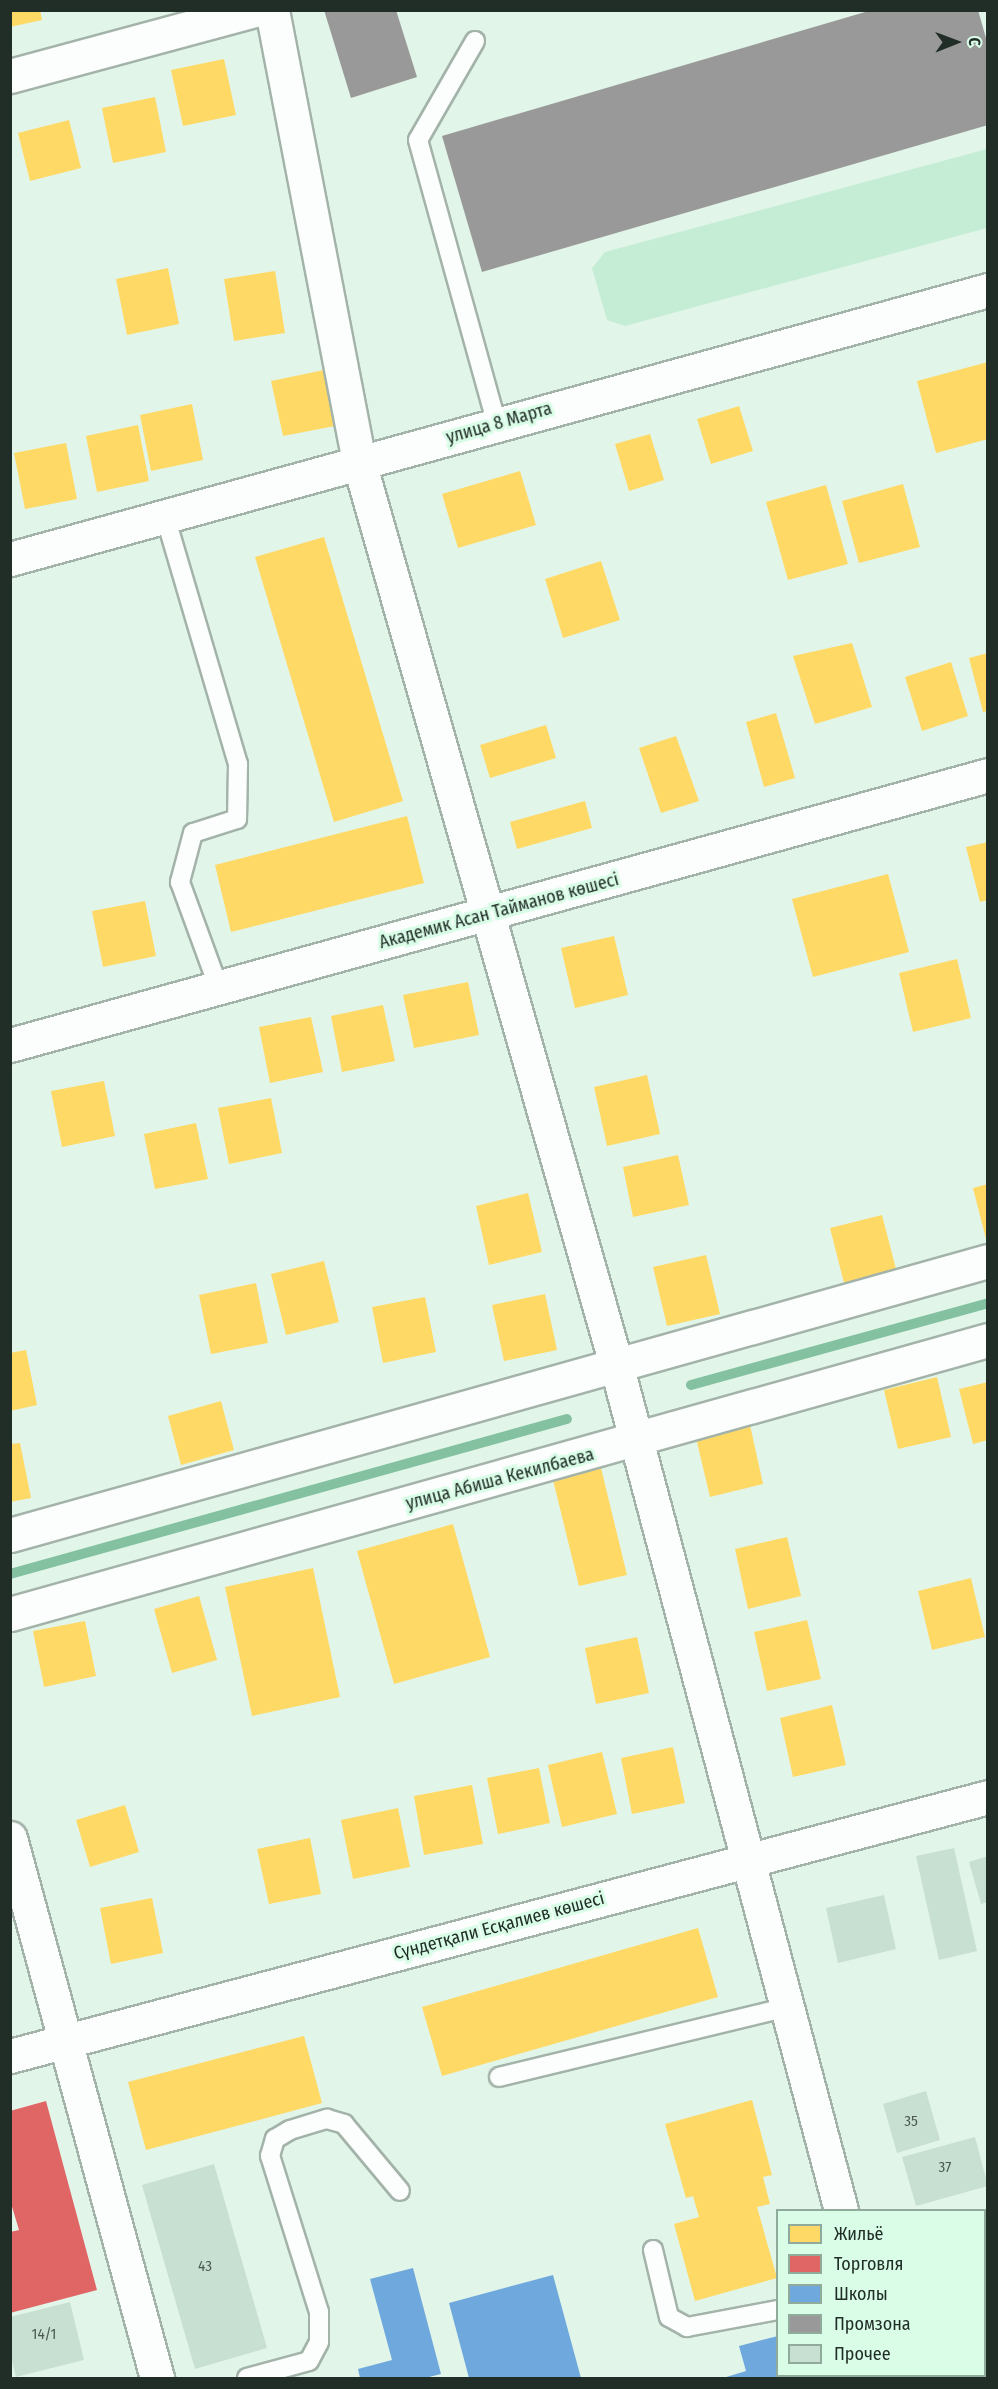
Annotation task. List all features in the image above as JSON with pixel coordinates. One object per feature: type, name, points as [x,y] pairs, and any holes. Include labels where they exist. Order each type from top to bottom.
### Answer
[{"type":"street","points":[[10,76],[255,10]]},
{"type":"street","points":[[272,10],[359,462],[490,915],[616,1364],[841,2209]]},
{"type":"street","name":"улица 8 Марта","points":[[10,559],[987,290]]},
{"type":"street","name":"Академик Асан Тайманов көшесі","points":[[10,1046],[218,986],[490,915],[987,775]]},
{"type":"street","points":[[10,1535],[987,1261]]},
{"type":"street","name":"улица Абиша Кекилбаева","points":[[10,1614],[637,1441],[987,1340]]},
{"type":"street","name":"Сүндетқали Есқалиев көшесі","points":[[10,2056],[987,1797]]},
{"type":"street","points":[[10,1838],[157,2379]]},
{"type":"lane","points":[[474,41],[418,140],[497,424]]},
{"type":"lane","points":[[165,516],[238,764],[237,819],[193,833],[180,882],[218,986]]},
{"type":"lane","points":[[499,2077],[788,2007]]},
{"type":"lane","points":[[247,2379],[309,2361],[319,2342],[319,2312],[270,2156],[274,2139],[291,2130],[327,2119],[344,2124],[400,2191]]},
{"type":"lane","points":[[653,2250],[669,2317],[687,2327],[776,2310]]},
{"type":"green space","points":[[987,149],[987,228],[625,326],[607,320],[592,268],[605,252]]},
{"type":"building: Жильё","points":[[10,10],[40,10],[42,20],[10,27]]},
{"type":"building: Жильё","points":[[224,59],[236,115],[183,126],[171,70]]},
{"type":"building: Жильё","points":[[155,97],[166,152],[113,163],[102,108]]},
{"type":"building: Жильё","points":[[69,120],[81,168],[30,181],[18,133]]},
{"type":"building: Жильё","points":[[168,268],[179,324],[127,335],[116,279]]},
{"type":"building: Жильё","points":[[275,271],[285,333],[234,341],[224,279]]},
{"type":"building: Жильё","points":[[988,362],[988,439],[936,453],[917,381]]},
{"type":"building: Жильё","points":[[324,370],[335,426],[283,436],[271,381]]},
{"type":"building: Жильё","points":[[192,404],[203,460],[151,471],[140,415]]},
{"type":"building: Жильё","points":[[739,406],[753,451],[711,464],[697,419]]},
{"type":"building: Жильё","points":[[138,425],[149,481],[97,492],[86,436]]},
{"type":"building: Жильё","points":[[650,434],[664,480],[629,491],[615,444]]},
{"type":"building: Жильё","points":[[66,443],[77,499],[25,509],[14,453]]},
{"type":"building: Жильё","points":[[520,471],[536,525],[458,548],[442,494]]},
{"type":"building: Жильё","points":[[903,484],[920,547],[859,563],[842,501]]},
{"type":"building: Жильё","points":[[826,485],[848,564],[788,580],[766,502]]},
{"type":"building: Жильё","points":[[324,537],[403,801],[334,822],[255,557]]},
{"type":"building: Жильё","points":[[601,561],[620,620],[563,638],[545,579]]},
{"type":"building: Жильё","points":[[852,643],[872,707],[815,724],[793,656]]},
{"type":"building: Жильё","points":[[988,653],[988,711],[983,712],[969,658]]},
{"type":"building: Жильё","points":[[951,662],[968,716],[922,731],[905,677]]},
{"type":"building: Жильё","points":[[776,713],[795,778],[764,787],[746,722]]},
{"type":"building: Жильё","points":[[546,725],[556,758],[490,778],[480,745]]},
{"type":"building: Жильё","points":[[676,736],[699,801],[661,813],[639,748]]},
{"type":"building: Жильё","points":[[585,801],[592,828],[517,849],[510,822]]},
{"type":"building: Жильё","points":[[407,816],[424,883],[231,932],[215,865]]},
{"type":"building: Жильё","points":[[988,842],[988,900],[980,902],[966,847]]},
{"type":"building: Жильё","points":[[888,874],[909,952],[813,977],[792,899]]},
{"type":"building: Жильё","points":[[145,901],[156,956],[103,967],[92,911]]},
{"type":"building: Жильё","points":[[614,936],[628,995],[575,1008],[561,948]]},
{"type":"building: Жильё","points":[[957,959],[971,1018],[913,1032],[899,973]]},
{"type":"building: Жильё","points":[[468,982],[479,1035],[414,1048],[403,995]]},
{"type":"building: Жильё","points":[[383,1005],[395,1061],[342,1072],[331,1016]]},
{"type":"building: Жильё","points":[[311,1017],[323,1072],[270,1083],[259,1027]]},
{"type":"building: Жильё","points":[[647,1075],[660,1134],[607,1146],[594,1087]]},
{"type":"building: Жильё","points":[[104,1081],[115,1136],[62,1147],[51,1091]]},
{"type":"building: Жильё","points":[[271,1098],[282,1153],[229,1164],[218,1108]]},
{"type":"building: Жильё","points":[[196,1123],[208,1179],[155,1189],[144,1134]]},
{"type":"building: Жильё","points":[[678,1155],[689,1205],[633,1217],[623,1167]]},
{"type":"building: Жильё","points":[[988,1184],[988,1242],[987,1243],[973,1188]]},
{"type":"building: Жильё","points":[[528,1193],[542,1252],[489,1265],[476,1206]]},
{"type":"building: Жильё","points":[[882,1215],[896,1269],[844,1283],[830,1228]]},
{"type":"building: Жильё","points":[[706,1255],[720,1314],[667,1326],[653,1267]]},
{"type":"building: Жильё","points":[[324,1261],[339,1322],[286,1335],[271,1274]]},
{"type":"building: Жильё","points":[[256,1283],[268,1343],[211,1354],[199,1295]]},
{"type":"building: Жильё","points":[[545,1294],[557,1350],[504,1361],[492,1305]]},
{"type":"building: Жильё","points":[[425,1297],[436,1352],[383,1363],[372,1307]]},
{"type":"building: Жильё","points":[[26,1350],[37,1405],[10,1411],[10,1353]]},
{"type":"building: Жильё","points":[[937,1377],[951,1437],[898,1449],[884,1390]]},
{"type":"building: Жильё","points":[[988,1382],[988,1440],[973,1444],[959,1389]]},
{"type":"building: Жильё","points":[[221,1401],[234,1450],[181,1465],[168,1416]]},
{"type":"building: Жильё","points":[[750,1425],[763,1484],[710,1497],[696,1438]]},
{"type":"building: Жильё","points":[[20,1443],[31,1498],[10,1502],[10,1444]]},
{"type":"building: Жильё","points":[[601,1468],[627,1575],[579,1586],[553,1480]]},
{"type":"building: Жильё","points":[[453,1524],[490,1657],[394,1684],[357,1551]]},
{"type":"building: Жильё","points":[[787,1537],[801,1596],[748,1609],[735,1549]]},
{"type":"building: Жильё","points":[[313,1568],[340,1697],[252,1716],[225,1587]]},
{"type":"building: Жильё","points":[[971,1578],[985,1637],[932,1650],[918,1591]]},
{"type":"building: Жильё","points":[[199,1596],[217,1660],[172,1673],[154,1609]]},
{"type":"building: Жильё","points":[[807,1620],[821,1679],[767,1691],[754,1632]]},
{"type":"building: Жильё","points":[[85,1621],[96,1676],[44,1687],[33,1631]]},
{"type":"building: Жильё","points":[[637,1637],[649,1693],[596,1704],[585,1648]]},
{"type":"building: Жильё","points":[[832,1705],[846,1765],[793,1777],[780,1718]]},
{"type":"building: Жильё","points":[[673,1747],[685,1803],[632,1814],[621,1758]]},
{"type":"building: Жильё","points":[[602,1752],[617,1814],[562,1827],[548,1765]]},
{"type":"building: Жильё","points":[[539,1768],[550,1823],[498,1834],[487,1778]]},
{"type":"building: Жильё","points":[[472,1785],[483,1844],[424,1855],[414,1796]]},
{"type":"building: Жильё","points":[[125,1805],[139,1852],[90,1867],[76,1820]]},
{"type":"building: Жильё","points":[[398,1808],[410,1867],[353,1879],[341,1820]]},
{"type":"building: Жильё","points":[[310,1838],[321,1894],[269,1904],[257,1849]]},
{"type":"building: Жильё","points":[[152,1898],[163,1953],[111,1964],[100,1908]]},
{"type":"building: Жильё","points":[[698,1928],[718,1997],[442,2076],[422,2007]]},
{"type":"building: Жильё","points":[[304,2036],[322,2103],[146,2150],[128,2082]]},
{"type":"building: Жильё","points":[[752,2100],[772,2175],[763,2177],[770,2204],[757,2207],[776,2278],[695,2301],[674,2224],[699,2217],[693,2196],[686,2198],[665,2124]]},
{"type":"building: Торговля","points":[[46,2101],[97,2290],[10,2313],[10,2232],[19,2230],[10,2200],[10,2111]]},
{"type":"building: Школы","points":[[413,2268],[441,2374],[425,2378],[360,2378],[358,2369],[392,2360],[370,2279]]},
{"type":"building: Школы","points":[[553,2275],[581,2378],[469,2378],[449,2303]]},
{"type":"building: Школы","points":[[776,2337],[776,2377],[815,2378],[723,2378],[746,2371],[739,2346]]},
{"type":"building: Промзона","points":[[324,10],[396,10],[417,77],[351,98]]},
{"type":"building: Промзона","points":[[872,10],[978,10],[988,45],[988,125],[482,272],[442,136]]},
{"type":"building: Прочее","points":[[954,1848],[977,1951],[939,1960],[916,1856]]},
{"type":"building: Прочее","points":[[988,1856],[988,1902],[981,1904],[969,1862]]},
{"type":"building: Прочее","points":[[884,1895],[896,1949],[838,1963],[826,1908]]},
{"type":"building: Прочее","points":[[926,2091],[940,2140],[897,2153],[883,2104]]},
{"type":"building: Прочее","points":[[975,2137],[988,2186],[916,2206],[902,2157]]},
{"type":"building: Прочее","points":[[214,2164],[267,2348],[195,2369],[142,2185]]},
{"type":"building: Прочее","points":[[70,2302],[84,2360],[16,2377],[10,2353],[10,2317]]},
{"type":"building: Прочее","points":[[988,2313],[988,2375],[986,2376],[986,2314]]},
{"type":"waterway","points":[[691,1385],[988,1303]]},
{"type":"waterway","points":[[10,1574],[567,1419]]}]
